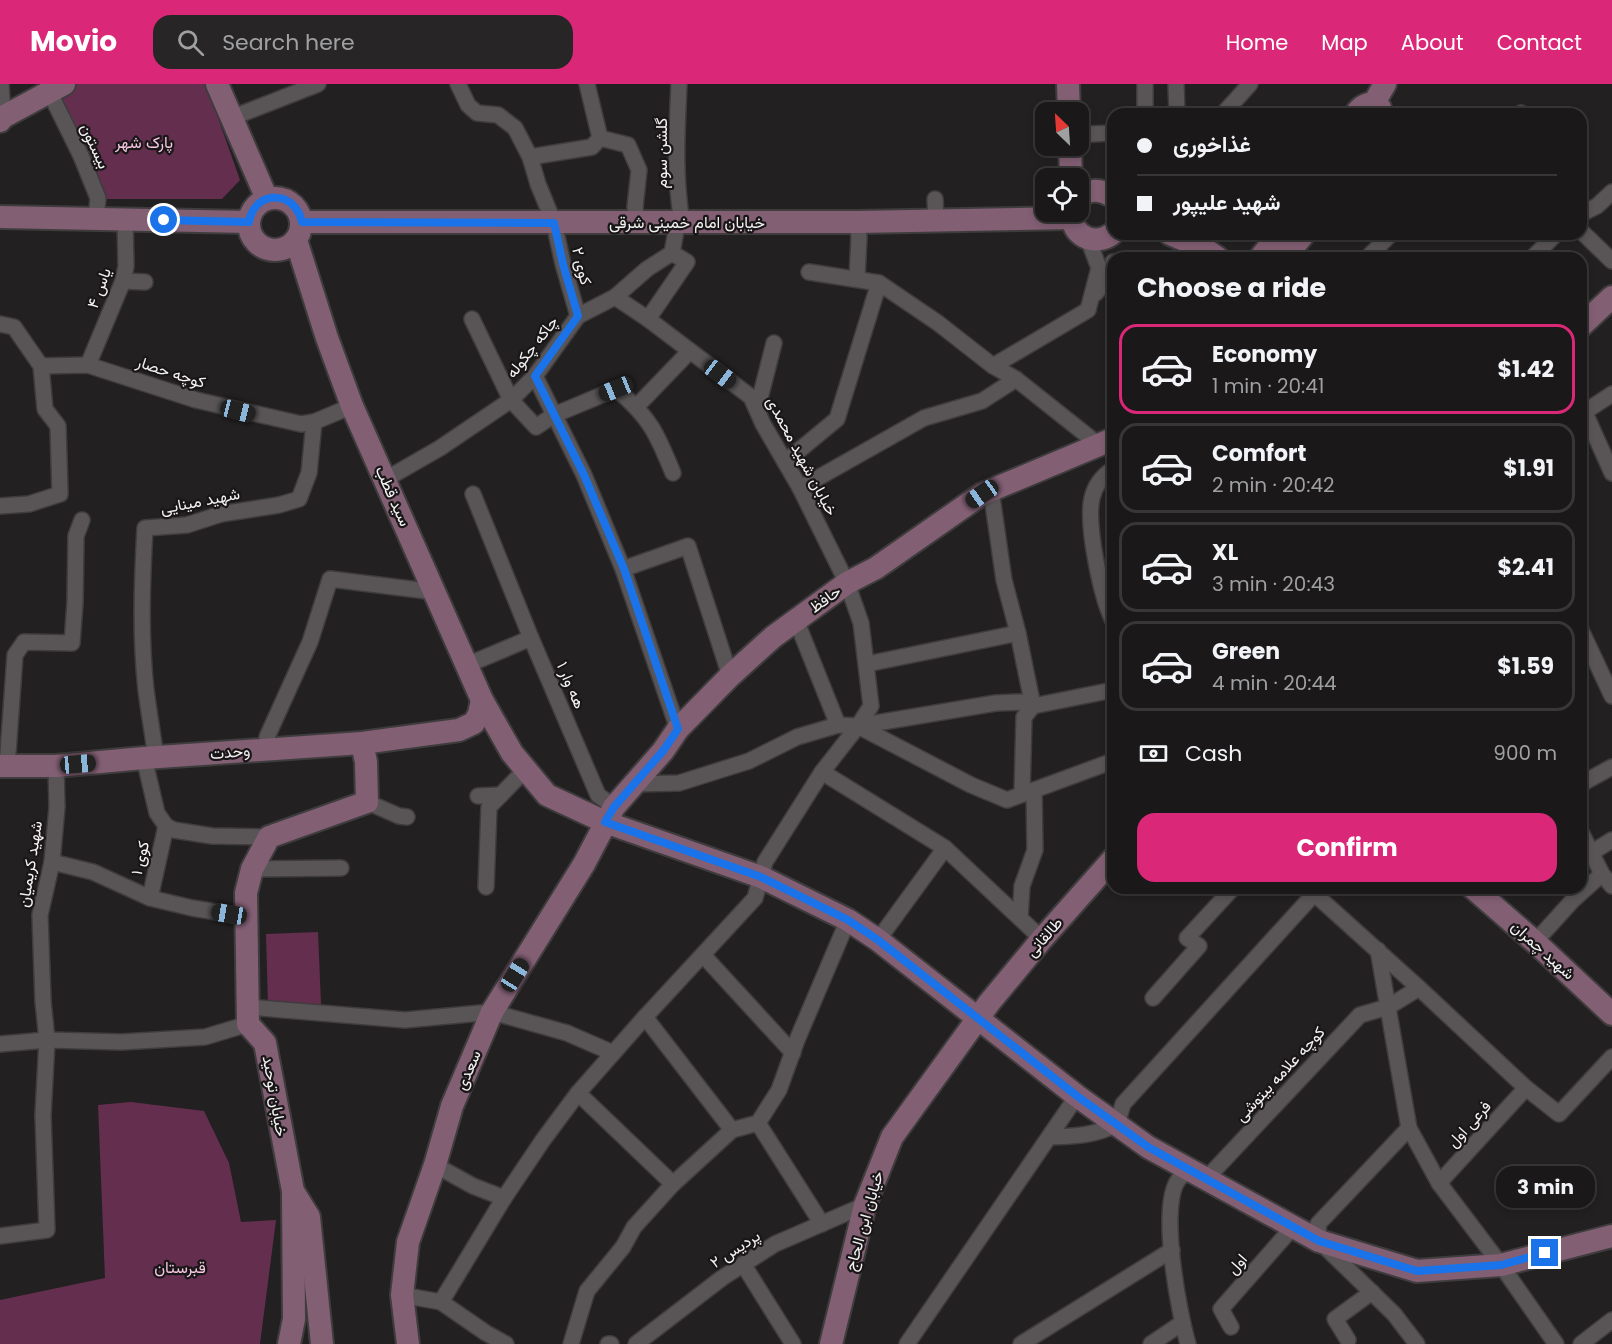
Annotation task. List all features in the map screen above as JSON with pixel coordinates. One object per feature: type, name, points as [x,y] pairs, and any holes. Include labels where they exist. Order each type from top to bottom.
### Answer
[{"type":"main road","points":[[217,84],[235,116],[264,193]]},
{"type":"main road","points":[[1068,84],[1069,102]]},
{"type":"main road","points":[[2,119],[56,87]]},
{"type":"main road","name":"خیابان امام خمینی شرقی","points":[[1089,194],[1101,190],[1107,194]]},
{"type":"main road","points":[[204,220],[229,213],[250,198],[264,193],[283,199],[296,208],[299,231],[284,248],[267,249],[256,242],[252,236],[249,222],[264,193]]},
{"type":"main road","name":"خیابان امام خمینی شرقی","points":[[299,231],[554,223],[936,222],[1035,206]]},
{"type":"main road","points":[[0,217],[249,222]]},
{"type":"main road","points":[[1074,222],[1074,227],[1088,239],[1107,237]]},
{"type":"main road","name":"سید قطب","points":[[299,231],[327,338],[352,406],[435,592],[475,662],[482,700],[516,756]]},
{"type":"main road","points":[[1184,240],[1209,252]]},
{"type":"main road","points":[[1265,252],[1274,240]]},
{"type":"main road","points":[[1289,252],[1299,240]]},
{"type":"main road","points":[[1587,320],[1612,297]]},
{"type":"main road","name":"حافظ","points":[[606,808],[635,784],[678,729],[730,676],[773,637],[796,620],[847,583],[876,568],[982,494],[1106,442]]},
{"type":"main road","points":[[459,730],[474,723],[482,700]]},
{"type":"main road","points":[[459,730],[495,738],[516,756],[547,795],[606,808],[761,877],[848,920],[878,940],[1077,1096],[1148,1147],[1319,1241],[1417,1271],[1501,1265],[1612,1236]]},
{"type":"main road","name":"وحدت","points":[[4,766],[56,766],[362,743],[459,730]]},
{"type":"main road","points":[[248,1016],[246,893],[252,869],[269,837],[367,802],[366,762],[362,743]]},
{"type":"main road","name":"سعدی","points":[[408,1344],[402,1295],[408,1242],[435,1165],[452,1106],[492,1012],[584,864],[606,808]]},
{"type":"main road","name":"طالقانی","points":[[978,1019],[1042,939],[1107,866]]},
{"type":"main road","name":"شهید چمران","points":[[1480,894],[1612,1014]]},
{"type":"main road","name":"خیابان توحید","points":[[248,1016],[266,1043],[293,1191],[309,1217],[322,1344]]},
{"type":"main road","name":"خیابان ابن الحاج","points":[[831,1344],[865,1205],[892,1137],[978,1019]]},
{"type":"main road","points":[[289,1344],[294,1319],[293,1191]]},
{"type":"street","points":[[1,84],[2,119]]},
{"type":"street","points":[[235,116],[318,84]]},
{"type":"street","name":"کوی ۲","points":[[458,84],[468,105],[477,113],[498,115],[515,128],[530,157],[554,223],[578,316]]},
{"type":"street","points":[[587,84],[600,138]]},
{"type":"street","name":"گلشن سوم","points":[[678,84],[678,174],[682,222]]},
{"type":"street","points":[[1145,84],[1145,108]]},
{"type":"street","points":[[1176,84],[1177,108]]},
{"type":"street","points":[[1228,108],[1250,84]]},
{"type":"street","name":"بیستون","points":[[56,87],[98,198],[96,218]]},
{"type":"street","points":[[1091,134],[1107,133]]},
{"type":"street","points":[[530,157],[592,147],[600,138]]},
{"type":"street","points":[[600,138],[628,145],[639,170],[635,207],[637,222]]},
{"type":"street","points":[[1587,211],[1597,207],[1612,192]]},
{"type":"street","points":[[935,199],[936,222]]},
{"type":"street","name":"یاس ۴","points":[[88,365],[123,280],[126,266],[125,219]]},
{"type":"street","points":[[648,319],[687,262],[672,253],[676,231],[682,222]]},
{"type":"street","points":[[857,222],[859,237],[857,279]]},
{"type":"street","points":[[1587,237],[1612,261]]},
{"type":"street","points":[[1088,239],[1099,268],[1090,304]]},
{"type":"street","points":[[1373,252],[1385,240]]},
{"type":"street","points":[[1538,252],[1550,240]]},
{"type":"street","name":"چاکه چکوله","points":[[386,479],[440,448],[511,400],[535,376],[578,316],[615,297],[647,269],[672,253]]},
{"type":"street","points":[[809,272],[879,283],[938,323],[993,366],[1016,379],[1106,442]]},
{"type":"street","points":[[993,366],[1090,304],[1107,279]]},
{"type":"street","points":[[123,280],[145,282]]},
{"type":"street","points":[[785,462],[837,418],[879,283]]},
{"type":"street","name":"خیابان شهید محمدی","points":[[441,1302],[504,1198],[543,1140],[578,1094],[645,1017],[755,898],[765,862],[822,772],[871,706],[861,623],[847,583],[800,488],[751,397],[648,319],[615,297]]},
{"type":"street","points":[[472,319],[511,400],[536,427],[554,415],[616,389],[637,406],[656,433],[673,473]]},
{"type":"street","points":[[0,324],[14,327],[41,366],[45,409],[58,426],[60,494],[29,504],[0,506]]},
{"type":"street","points":[[757,410],[774,343]]},
{"type":"street","points":[[637,406],[690,351]]},
{"type":"street","name":"کوچه حصار","points":[[41,366],[88,365],[196,400],[301,424],[314,422]]},
{"type":"street","points":[[535,376],[584,475],[624,569],[678,729]]},
{"type":"street","points":[[800,488],[924,418],[982,401],[1016,379]]},
{"type":"street","points":[[1587,405],[1612,394]]},
{"type":"street","points":[[314,422],[352,406]]},
{"type":"street","points":[[1587,416],[1612,473]]},
{"type":"street","name":"شهید مینایی","points":[[150,758],[141,585],[145,528],[187,525],[220,514],[279,505],[299,499],[309,473],[314,422]]},
{"type":"street","points":[[1107,473],[1102,476],[1092,498],[1092,527],[1098,571],[1107,601]]},
{"type":"street","points":[[991,490],[1004,580],[1033,706]]},
{"type":"street","name":"هه وار ۱","points":[[473,494],[531,638],[606,808]]},
{"type":"street","points":[[4,766],[15,655],[24,642],[72,643],[76,536],[82,520]]},
{"type":"street","points":[[624,569],[688,546],[730,676]]},
{"type":"street","points":[[266,749],[267,736],[310,642],[330,579],[435,592]]},
{"type":"street","points":[[796,620],[838,725]]},
{"type":"street","points":[[867,664],[1018,633]]},
{"type":"street","points":[[475,662],[531,638]]},
{"type":"street","points":[[1587,643],[1612,696]]},
{"type":"street","points":[[635,784],[679,783],[749,761],[797,737],[838,725],[858,726],[996,703],[1021,702],[1033,706],[1107,691]]},
{"type":"street","points":[[1020,918],[1022,886],[1035,850],[1028,792],[1024,717],[1033,706]]},
{"type":"street","points":[[858,726],[971,786],[1007,800],[1107,763]]},
{"type":"street","points":[[486,887],[489,807],[501,795],[516,756]]},
{"type":"street","points":[[150,758],[157,813],[166,826],[174,830],[212,836],[269,837]]},
{"type":"street","name":"شهید کریمیان","points":[[0,1236],[47,1230],[43,1114],[47,1040],[43,1001],[40,915],[52,862],[57,807],[56,766]]},
{"type":"street","points":[[1587,781],[1612,766]]},
{"type":"street","points":[[822,772],[945,848],[1042,939]]},
{"type":"street","points":[[478,796],[501,795]]},
{"type":"street","points":[[367,802],[399,816],[407,817]]},
{"type":"street","name":"کوی ۱","points":[[150,898],[166,826]]},
{"type":"street","points":[[1591,853],[1612,840]]},
{"type":"street","points":[[1587,845],[1607,880],[1587,892]]},
{"type":"street","points":[[878,940],[945,848]]},
{"type":"street","points":[[52,862],[93,872],[150,898],[247,917]]},
{"type":"street","points":[[252,869],[341,868]]},
{"type":"street","points":[[1153,998],[1199,946],[1188,938],[1228,894]]},
{"type":"street","points":[[1050,1137],[1101,1133],[1117,1124],[1123,1104],[1308,894]]},
{"type":"street","points":[[1314,894],[1526,1088],[1559,1114],[1612,1057]]},
{"type":"street","points":[[1535,942],[1573,900],[1583,894]]},
{"type":"street","points":[[571,1344],[587,1292],[623,1247],[634,1227],[673,1184],[732,1130],[758,1123],[779,1090],[792,1053],[848,920]]},
{"type":"street","points":[[1378,950],[1409,1128],[1439,1184],[1501,1265],[1556,1344]]},
{"type":"street","points":[[703,955],[792,1053]]},
{"type":"street","name":"کوچه علامه بیتوشی","points":[[1188,1344],[1175,1284],[1169,1209],[1178,1179],[1198,1175],[1360,1015],[1388,1007],[1419,988]]},
{"type":"street","points":[[0,1044],[47,1040],[122,1042],[205,1037],[248,1016],[405,1020],[492,1012],[567,1033],[613,1053]]},
{"type":"street","points":[[645,1017],[732,1130]]},
{"type":"street","name":"فرعی اول","points":[[1439,1184],[1526,1088]]},
{"type":"street","points":[[578,1094],[673,1184]]},
{"type":"street","points":[[907,1344],[1077,1096]]},
{"type":"street","points":[[758,1123],[822,1224]]},
{"type":"street","points":[[1409,1128],[1318,1224],[1319,1241],[1394,1314],[1418,1344]]},
{"type":"street","points":[[435,1165],[473,1186],[504,1198]]},
{"type":"street","name":"پردیس ۲","points":[[636,1344],[743,1264],[775,1244],[865,1205]]},
{"type":"street","name":"اول","points":[[1231,1327],[1221,1309],[1293,1227]]},
{"type":"street","points":[[1028,1342],[1172,1250]]},
{"type":"street","points":[[743,1264],[793,1344]]},
{"type":"street","points":[[1348,1340],[1335,1319],[1372,1292]]},
{"type":"street","points":[[402,1295],[441,1302],[506,1344]]},
{"type":"street","points":[[1581,1344],[1612,1320]]},
{"type":"street","points":[[1151,1344],[1182,1323]]},
{"type":"green space","name":"پارک شهر","points":[[64,84],[206,84],[240,180],[222,199],[99,199],[49,91]]},
{"type":"green space","points":[[318,932],[321,1004],[268,1006],[266,934]]},
{"type":"green space","name":"قبرستان","points":[[131,1102],[204,1111],[229,1163],[241,1222],[276,1220],[260,1344],[0,1344],[0,1300],[105,1278],[98,1105]]},
{"type":"route","points":[[164,220],[249,222],[257,205],[267,199],[275,198],[290,202],[300,214],[302,222],[554,223],[572,300],[578,316],[535,376],[584,475],[624,569],[678,729],[663,751],[614,807],[605,822],[761,877],[848,920],[878,940],[1077,1096],[1148,1147],[1319,1241],[1417,1271],[1501,1265],[1545,1253]]}]
